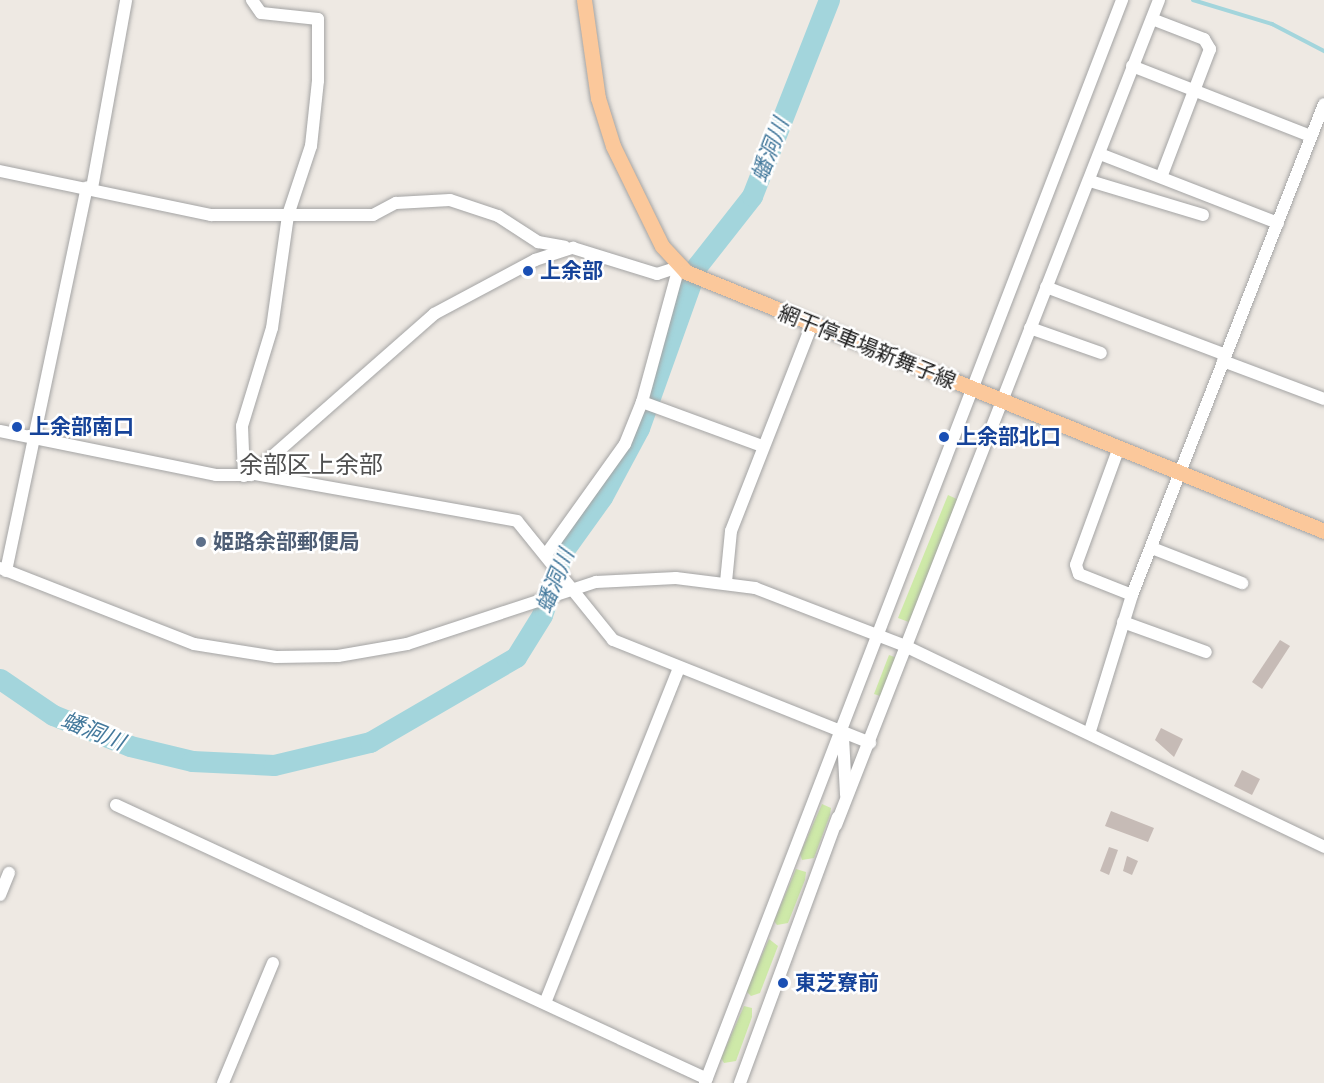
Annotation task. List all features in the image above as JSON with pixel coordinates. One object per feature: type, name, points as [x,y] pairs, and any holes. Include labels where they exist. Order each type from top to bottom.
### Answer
[{"type":"main road","points":[[584,0],[598,98],[612,146],[662,246],[687,273]]},
{"type":"main road","name":"網干停車場新舞子線","points":[[687,273],[1000,399],[1118,450],[1324,531]]},
{"type":"street","points":[[126,0],[89,188],[35,438],[3,570],[173,637],[276,657],[338,656],[407,645],[570,586],[640,578],[726,582],[797,600],[905,646],[1090,730],[1324,847]]},
{"type":"street","points":[[249,475],[242,426],[272,328],[288,215],[311,146],[318,19],[267,15],[252,0]]},
{"type":"street","points":[[116,805],[545,1003],[706,1081],[843,733],[876,634],[1122,0]]},
{"type":"street","points":[[741,1083],[836,825],[870,743],[1000,399],[1090,181],[1159,0]]},
{"type":"street","points":[[1152,19],[1204,39],[1210,49],[1161,177]]},
{"type":"street","points":[[1132,66],[1311,136]]},
{"type":"street","points":[[1090,730],[1132,595],[1324,104]]},
{"type":"street","points":[[1100,154],[1278,223]]},
{"type":"street","points":[[0,171],[211,215],[374,214],[396,202],[450,200],[498,216],[538,242],[573,248],[657,274],[687,273],[642,402],[601,483],[548,553]]},
{"type":"street","points":[[1090,181],[1203,215]]},
{"type":"street","points":[[249,475],[434,314],[535,260],[573,248]]},
{"type":"street","points":[[1046,286],[1324,399]]},
{"type":"street","points":[[726,582],[731,531],[762,446],[812,324]]},
{"type":"street","points":[[1030,328],[1101,353]]},
{"type":"street","points":[[642,402],[762,446]]},
{"type":"street","points":[[0,431],[517,521],[548,553],[578,598],[613,640],[870,743]]},
{"type":"street","points":[[1118,450],[1077,565],[1079,574],[1132,595]]},
{"type":"street","points":[[1152,548],[1242,584]]},
{"type":"street","points":[[1124,622],[1206,652]]},
{"type":"street","points":[[545,1003],[679,668]]},
{"type":"street","points":[[836,825],[846,794],[843,733]]},
{"type":"street","points":[[0,895],[9,873]]},
{"type":"street","points":[[223,1083],[273,963]]},
{"type":"green space","points":[[948,495],[963,502],[914,624],[898,618]]},
{"type":"green space","points":[[889,655],[897,658],[883,697],[874,694]]},
{"type":"green space","points":[[822,804],[831,808],[830,815],[814,858],[802,860],[800,854]]},
{"type":"green space","points":[[796,869],[806,872],[805,880],[788,923],[777,925],[774,921]]},
{"type":"green space","points":[[769,939],[778,946],[760,993],[751,996],[746,991]]},
{"type":"green space","points":[[744,1006],[752,1008],[752,1017],[736,1061],[724,1063],[721,1058]]},
{"type":"building","points":[[1280,640],[1290,646],[1262,689],[1252,682]]},
{"type":"building","points":[[1161,728],[1183,739],[1174,757],[1155,740]]},
{"type":"building","points":[[1242,770],[1260,779],[1252,795],[1234,786]]},
{"type":"building","points":[[1111,811],[1154,828],[1148,842],[1105,826]]},
{"type":"building","points":[[1109,847],[1118,850],[1109,875],[1100,871]]},
{"type":"building","points":[[1127,856],[1138,861],[1132,875],[1123,871]]},
{"type":"waterway","name":"蟠洞川","points":[[0,679],[53,715],[130,746],[192,761],[274,765],[370,742],[516,657],[542,615],[564,550],[602,497],[639,428],[697,266],[752,196],[829,0]]},
{"type":"waterway","points":[[1193,0],[1272,24],[1324,51]]},
{"type":"place","name":"上余部","points":[[528,271]]},
{"type":"place","name":"上余部南口","points":[[17,427]]},
{"type":"place","name":"上余部北口","points":[[944,437]]},
{"type":"place","name":"姫路余部郵便局","points":[[201,542]]},
{"type":"place","name":"東芝寮前","points":[[783,983]]},
{"type":"district","name":"余部区上余部","points":[[311,465]]}]
